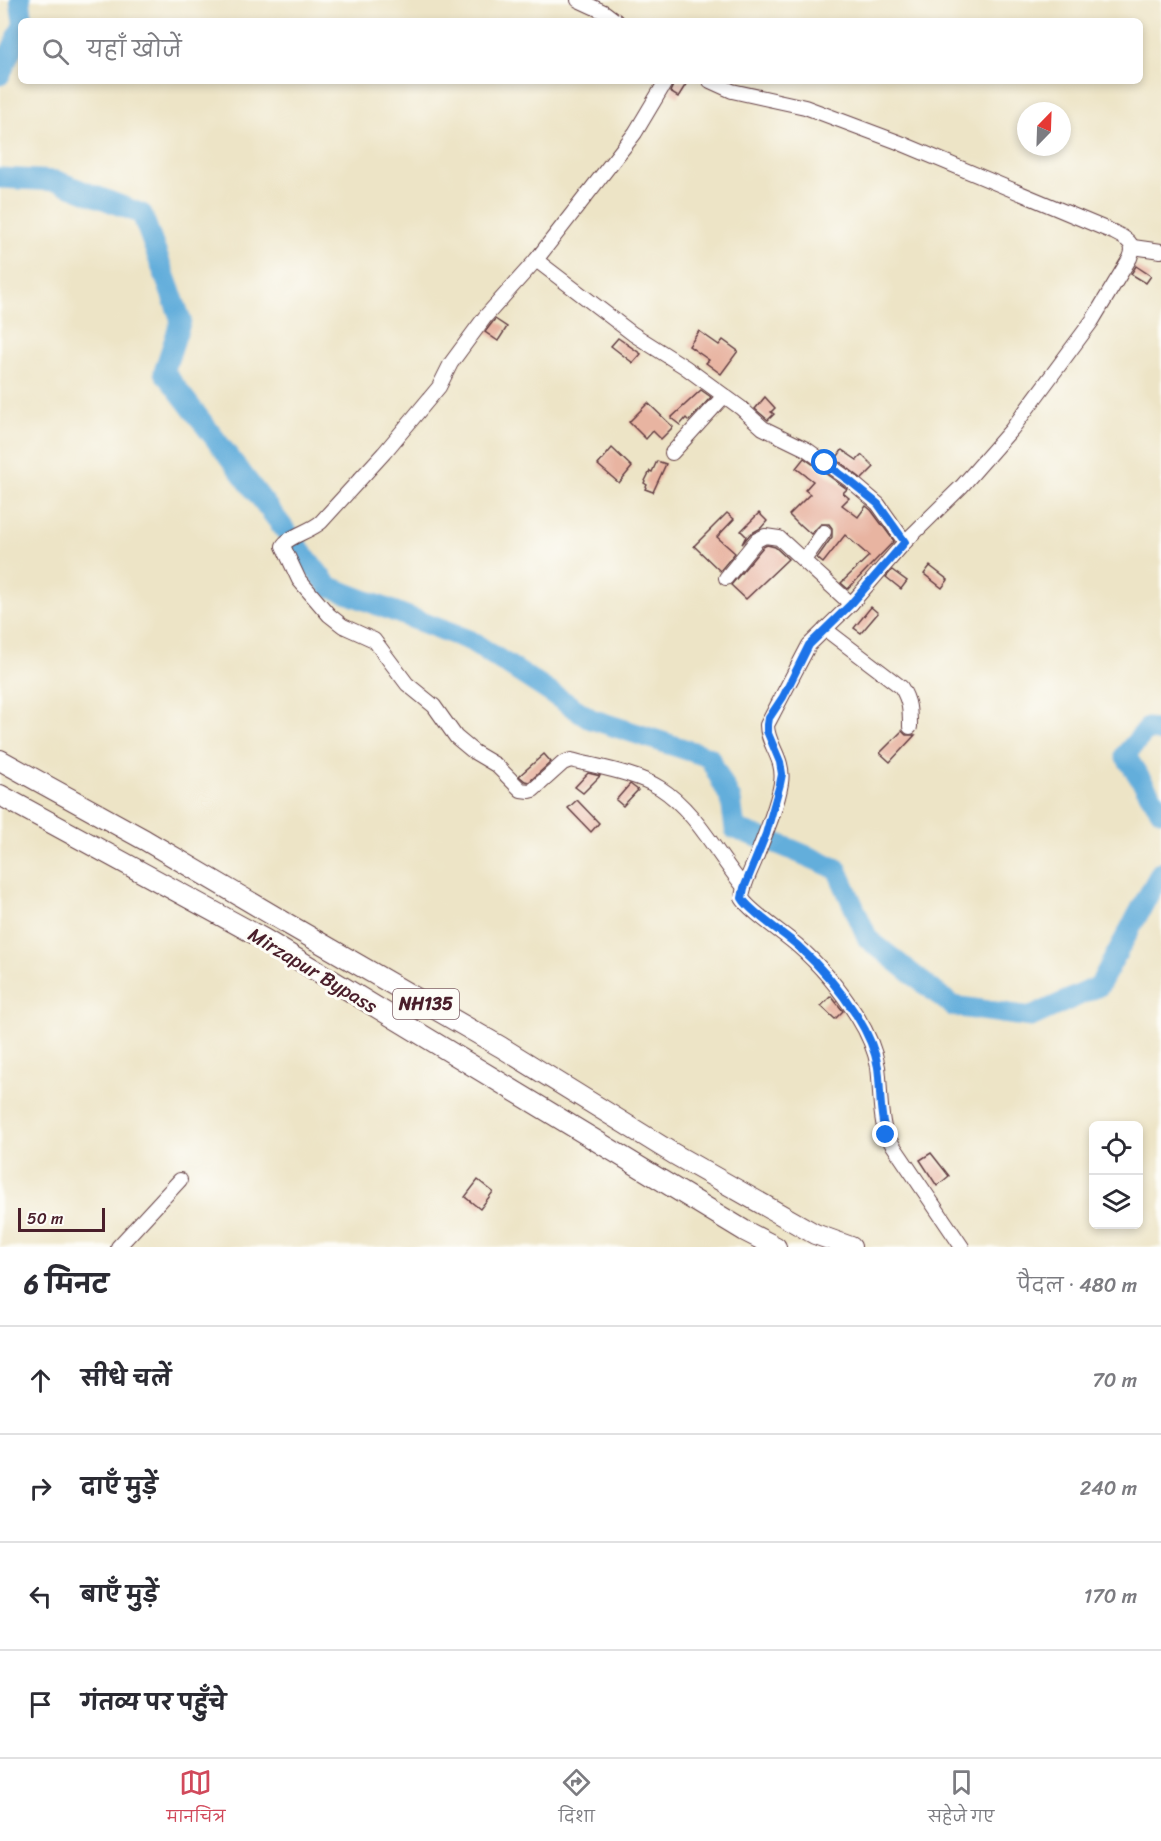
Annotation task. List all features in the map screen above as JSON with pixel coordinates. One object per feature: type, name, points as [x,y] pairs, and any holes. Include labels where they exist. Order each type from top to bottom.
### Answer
[{"type":"highway","name":"NH135","points":[[0,760],[145,840],[501,1047],[674,1154],[814,1234],[851,1247]]},
{"type":"highway","name":"Mirzapur Bypass","points":[[0,795],[264,939],[745,1232],[776,1247]]},
{"type":"street","points":[[578,0],[612,18]]},
{"type":"street","points":[[664,84],[635,133],[536,260],[485,317],[451,363],[432,396],[321,522],[310,530],[287,540],[283,548],[299,580],[329,615],[343,626],[374,640],[407,684],[434,706],[456,737],[474,752],[496,765],[521,790],[533,789],[563,763],[571,760],[626,774],[650,783],[681,805],[744,888]]},
{"type":"street","points":[[717,84],[732,91],[805,107],[898,142],[1113,231],[1126,238],[1132,247],[1133,252],[1130,258],[1092,321],[1012,429],[962,486],[905,542],[851,604],[809,645],[767,725],[782,774],[766,834],[742,898],[745,903],[799,946],[829,978],[856,1014],[873,1048],[878,1066],[881,1120],[886,1135],[962,1247]]},
{"type":"street","points":[[1132,247],[1161,251]]},
{"type":"street","points":[[536,260],[633,334],[685,367],[763,428],[806,450],[851,482],[878,504],[905,542]]},
{"type":"street","points":[[672,453],[724,396]]},
{"type":"street","points":[[804,560],[824,532]]},
{"type":"street","points":[[726,578],[757,540],[765,536],[779,538],[851,604]]},
{"type":"street","points":[[825,629],[901,687],[908,697],[910,727]]},
{"type":"street","points":[[118,1247],[180,1180]]},
{"type":"building","points":[[674,84],[686,84],[678,97],[670,92]]},
{"type":"building","points":[[1136,266],[1151,276],[1146,283],[1131,274]]},
{"type":"building","points":[[495,319],[507,327],[498,341],[485,332]]},
{"type":"building","points":[[699,331],[719,345],[723,340],[738,351],[721,374],[706,363],[709,360],[689,346]]},
{"type":"building","points":[[618,338],[641,354],[633,363],[611,346]]},
{"type":"building","points":[[701,390],[711,397],[689,421],[686,418],[680,425],[671,418]]},
{"type":"building","points":[[765,397],[775,408],[771,412],[774,414],[768,420],[755,409]]},
{"type":"building","points":[[648,403],[673,427],[661,439],[653,431],[646,439],[629,422]]},
{"type":"building","points":[[612,448],[632,467],[619,483],[598,465]]},
{"type":"building","points":[[842,450],[857,460],[862,455],[874,467],[862,479],[836,459]]},
{"type":"building","points":[[804,458],[847,489],[843,493],[849,498],[842,505],[858,517],[866,506],[894,541],[848,589],[841,583],[869,556],[845,535],[823,563],[817,558],[832,537],[832,528],[829,524],[821,524],[811,534],[789,515],[810,494],[805,490],[813,481],[796,468]]},
{"type":"building","points":[[657,461],[666,464],[653,492],[645,489],[647,485],[644,483]]},
{"type":"building","points":[[727,513],[734,519],[717,537],[735,553],[720,571],[694,546]]},
{"type":"building","points":[[759,513],[767,521],[761,528],[750,534],[742,544],[746,536],[741,531]]},
{"type":"building","points":[[767,545],[775,547],[788,559],[746,599],[731,585]]},
{"type":"building","points":[[930,566],[948,580],[942,588],[924,574]]},
{"type":"building","points":[[892,570],[907,581],[901,589],[886,577]]},
{"type":"building","points":[[871,607],[878,613],[861,633],[854,628]]},
{"type":"building","points":[[902,731],[906,735],[915,735],[890,762],[880,753]]},
{"type":"building","points":[[544,754],[551,762],[529,782],[519,776]]},
{"type":"building","points":[[588,773],[600,776],[583,793],[575,787]]},
{"type":"building","points":[[630,784],[638,790],[623,806],[616,800]]},
{"type":"building","points":[[577,800],[599,823],[591,832],[568,808]]},
{"type":"building","points":[[831,996],[843,1011],[835,1019],[821,1006]]},
{"type":"building","points":[[931,1153],[949,1176],[937,1186],[920,1160]]},
{"type":"building","points":[[478,1180],[493,1192],[480,1209],[465,1197]]},
{"type":"waterway","points":[[20,0],[23,18]]},
{"type":"waterway","points":[[0,75],[18,36]]},
{"type":"waterway","points":[[0,178],[57,181],[142,214],[181,320],[164,372],[328,586],[471,641],[591,719],[709,757],[731,800],[735,829],[781,845],[837,869],[868,939],[953,1006],[1031,1017],[1099,986],[1161,872]]},
{"type":"waterway","points":[[1161,732],[1148,728],[1125,755],[1161,811]]},
{"type":"route","points":[[825,463],[878,504],[905,542],[851,604],[809,645],[794,677],[769,718],[767,731],[780,762],[782,774],[766,834],[742,898],[752,909],[799,946],[829,978],[864,1027],[878,1066],[881,1120],[886,1135]]}]
